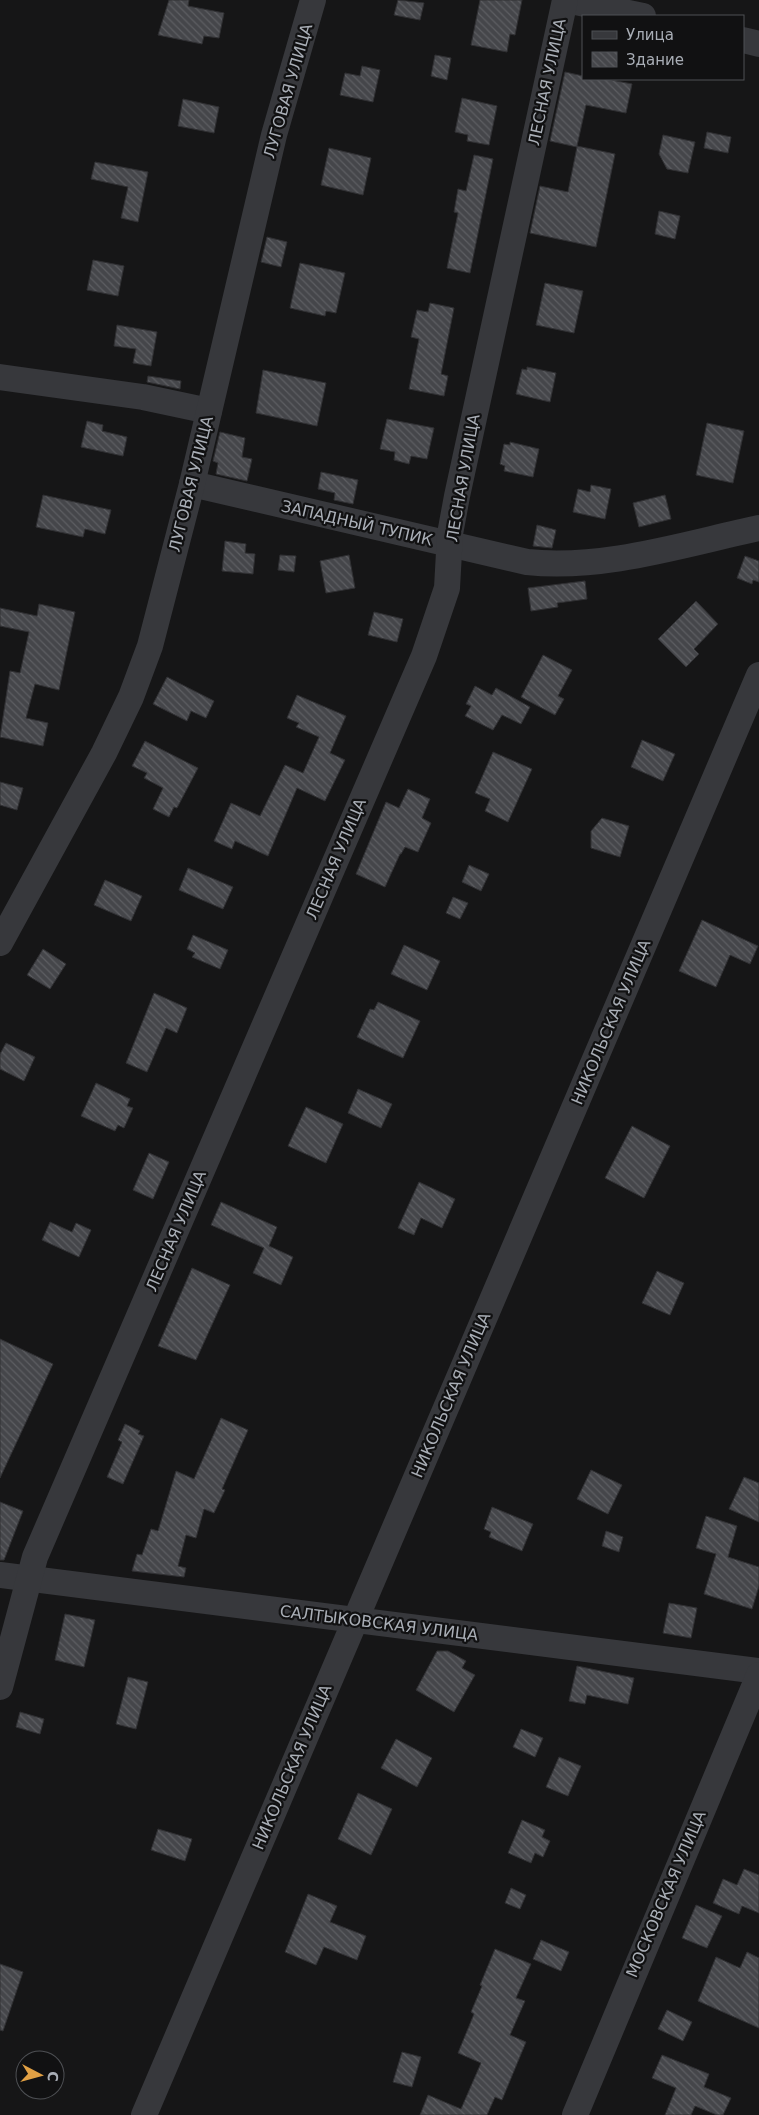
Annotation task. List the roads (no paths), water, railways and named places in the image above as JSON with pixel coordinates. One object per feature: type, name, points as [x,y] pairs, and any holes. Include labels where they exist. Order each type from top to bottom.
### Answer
[{"type":"street","name":"ЛУГОВАЯ УЛИЦА","points":[[0,943],[104,753],[131,697],[150,646],[192,484],[274,135],[313,0]]},
{"type":"street","points":[[566,0],[638,15]]},
{"type":"street","name":"ЛЕСНАЯ УЛИЦА","points":[[0,1686],[28,1578],[43,1537],[424,656],[447,588],[456,496],[566,0]]},
{"type":"street","points":[[744,40],[759,44]]},
{"type":"street","points":[[0,377],[142,397],[209,411]]},
{"type":"street","name":"ЗАПАДНЫЙ ТУПИК","points":[[192,484],[527,562],[568,564],[626,556],[759,528]]},
{"type":"street","name":"НИКОЛЬСКАЯ УЛИЦА","points":[[144,2115],[759,675]]},
{"type":"street","name":"САЛТЫКОВСКАЯ УЛИЦА","points":[[0,1575],[759,1673]]},
{"type":"street","name":"МОСКОВСКАЯ УЛИЦА","points":[[575,2115],[759,1673]]}]
